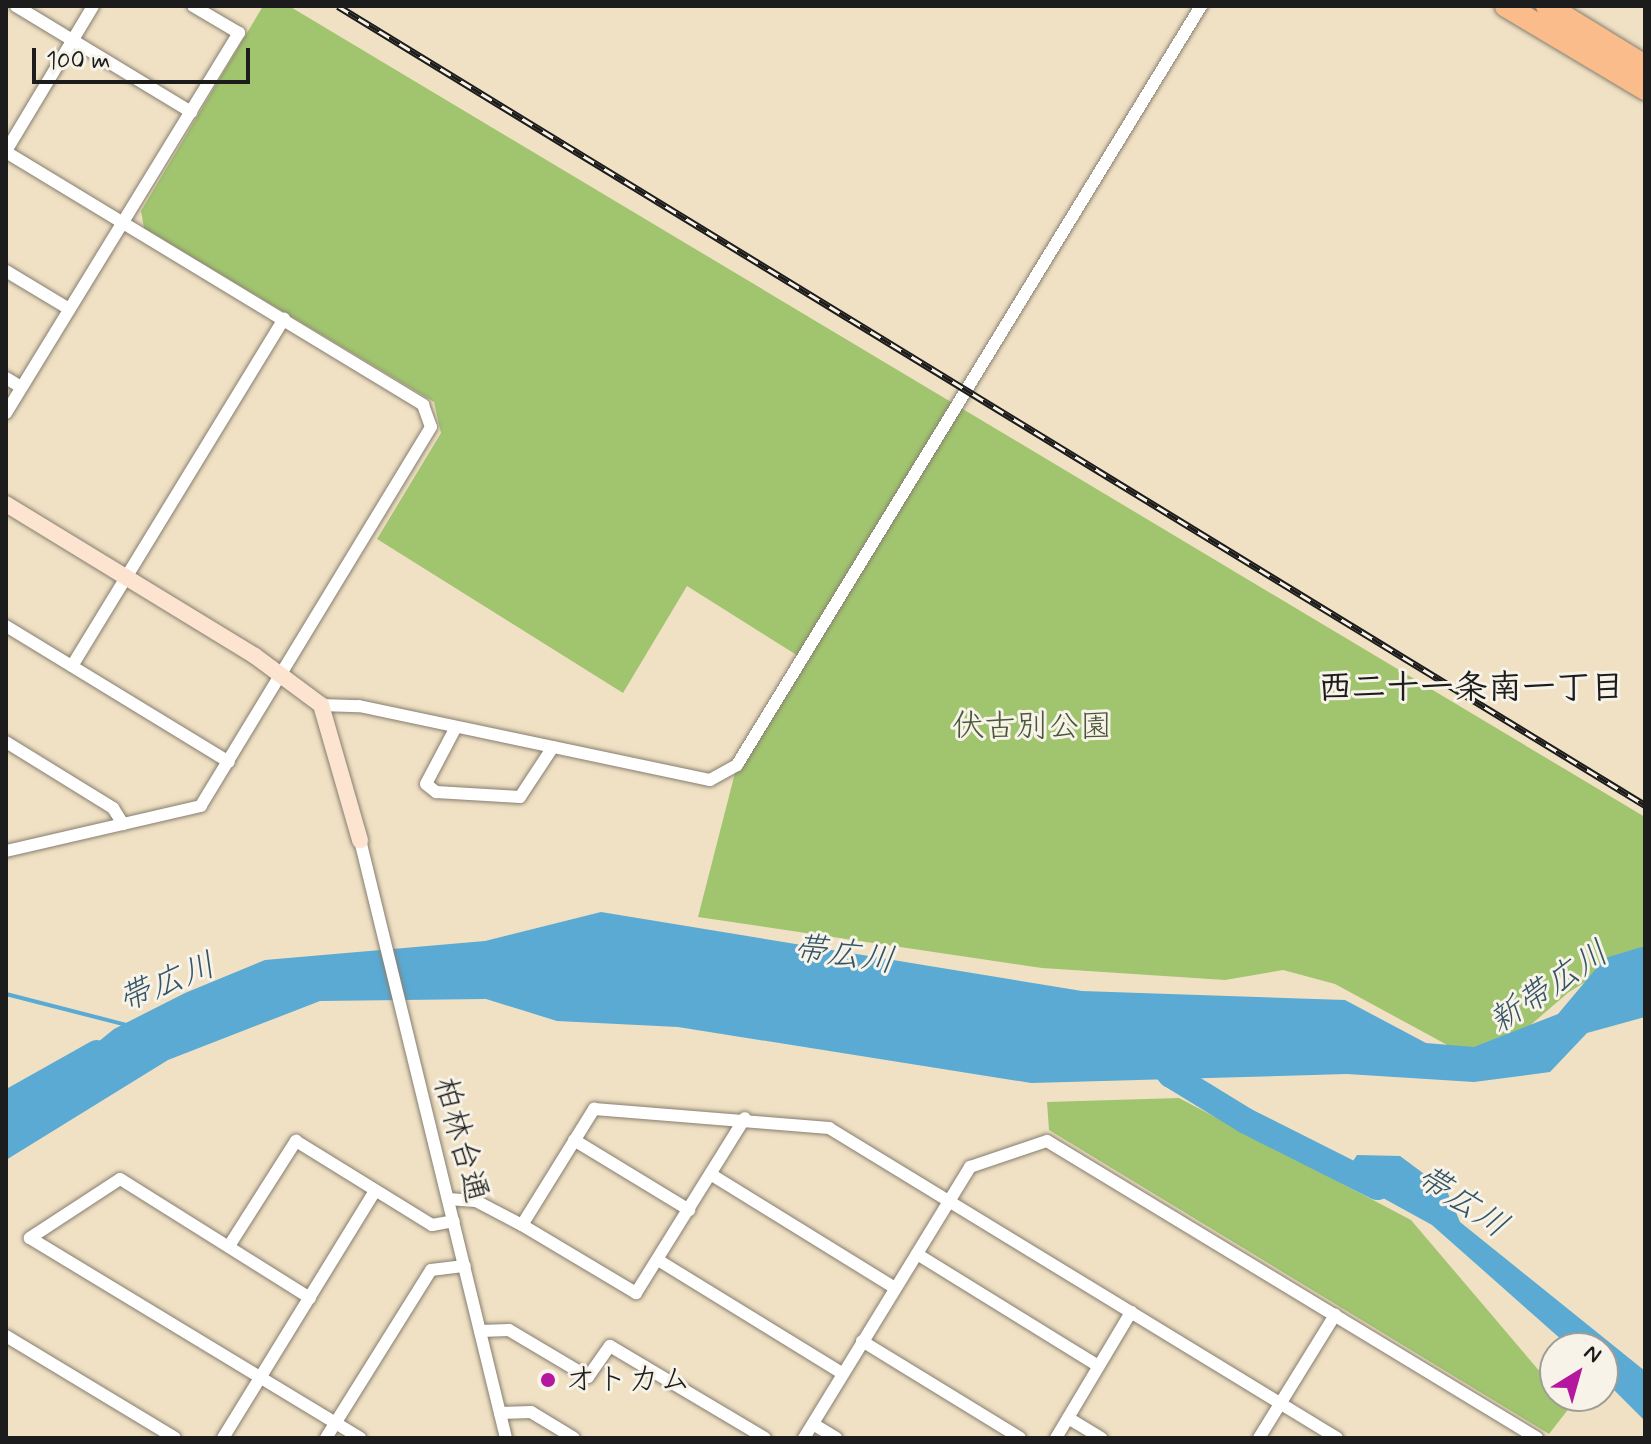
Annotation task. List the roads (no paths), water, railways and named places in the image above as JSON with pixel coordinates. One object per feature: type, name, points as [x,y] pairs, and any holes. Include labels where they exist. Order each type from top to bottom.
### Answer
[{"type":"highway","points":[[1506,6],[1645,89]]},
{"type":"highway","points":[[1547,6],[1645,66]]},
{"type":"street","points":[[16,6],[191,112]]},
{"type":"street","points":[[6,851],[201,806],[431,427],[423,405],[6,151],[93,6]]},
{"type":"street","points":[[6,413],[239,33],[193,6]]},
{"type":"street","points":[[6,504],[282,674],[321,705],[456,727],[710,780],[737,765],[1201,6]]},
{"type":"street","points":[[6,271],[69,309]]},
{"type":"street","points":[[72,666],[284,319]]},
{"type":"street","points":[[6,378],[21,387]]},
{"type":"street","points":[[6,626],[229,762]]},
{"type":"street","points":[[321,705],[362,847]]},
{"type":"street","points":[[456,727],[426,784],[436,792],[520,797],[553,747]]},
{"type":"street","points":[[6,742],[113,808],[123,824]]},
{"type":"street","name":"柏林台通","points":[[362,847],[506,1438]]},
{"type":"street","points":[[522,1225],[594,1109],[745,1118],[829,1128],[1337,1438]]},
{"type":"street","points":[[448,1199],[476,1201],[636,1293],[745,1118]]},
{"type":"street","points":[[574,1140],[689,1210]]},
{"type":"street","points":[[229,1246],[296,1141],[432,1225],[454,1221]]},
{"type":"street","points":[[804,1438],[970,1167],[1047,1141],[1537,1438]]},
{"type":"street","points":[[712,1175],[895,1288]]},
{"type":"street","points":[[310,1298],[120,1179],[30,1238],[360,1438]]},
{"type":"street","points":[[223,1438],[375,1191]]},
{"type":"street","points":[[917,1254],[1098,1366]]},
{"type":"street","points":[[658,1260],[843,1374]]},
{"type":"street","points":[[326,1438],[431,1270],[465,1266]]},
{"type":"street","points":[[1056,1438],[1131,1312]]},
{"type":"street","points":[[1259,1438],[1335,1315]]},
{"type":"street","points":[[480,1331],[509,1330],[588,1377],[610,1346],[765,1438]]},
{"type":"street","points":[[6,1336],[175,1438]]},
{"type":"street","points":[[862,1341],[1020,1438]]},
{"type":"street","points":[[500,1413],[531,1412],[574,1438]]},
{"type":"street","points":[[1068,1418],[1101,1438]]},
{"type":"street","points":[[813,1424],[836,1438]]},
{"type":"water","points":[[601,912],[1082,991],[1345,1000],[1426,1043],[1474,1047],[1558,1014],[1605,958],[1645,946],[1645,1017],[1587,1033],[1550,1072],[1474,1082],[1347,1074],[1031,1083],[678,1027],[557,1021],[486,999],[320,1001],[168,1060],[6,1160],[6,1117],[114,1029],[185,993],[265,960],[485,941]]},
{"type":"water","points":[[1357,1155],[1400,1156],[1447,1191],[1460,1222],[1597,1332],[1553,1332],[1432,1225],[1343,1176]]},
{"type":"water","points":[[1619,1350],[1645,1371],[1645,1421],[1619,1395]]},
{"type":"waterway","points":[[6,994],[127,1025]]},
{"type":"waterway","name":"帯広川","points":[[6,1104],[97,1053]]},
{"type":"waterway","points":[[1154,1055],[1171,1075],[1246,1121],[1377,1187]]},
{"type":"railway","points":[[338,6],[1645,805]]},
{"type":"place","name":"オトカム","points":[[548,1380]]},
{"type":"district","name":"西二十一条南一丁目","points":[[1471,689]]},
{"type":"park label","name":"伏古別公園","points":[[1032,727]]},
{"type":"water label","name":"新帯広川","points":[[1549,988]]}]
